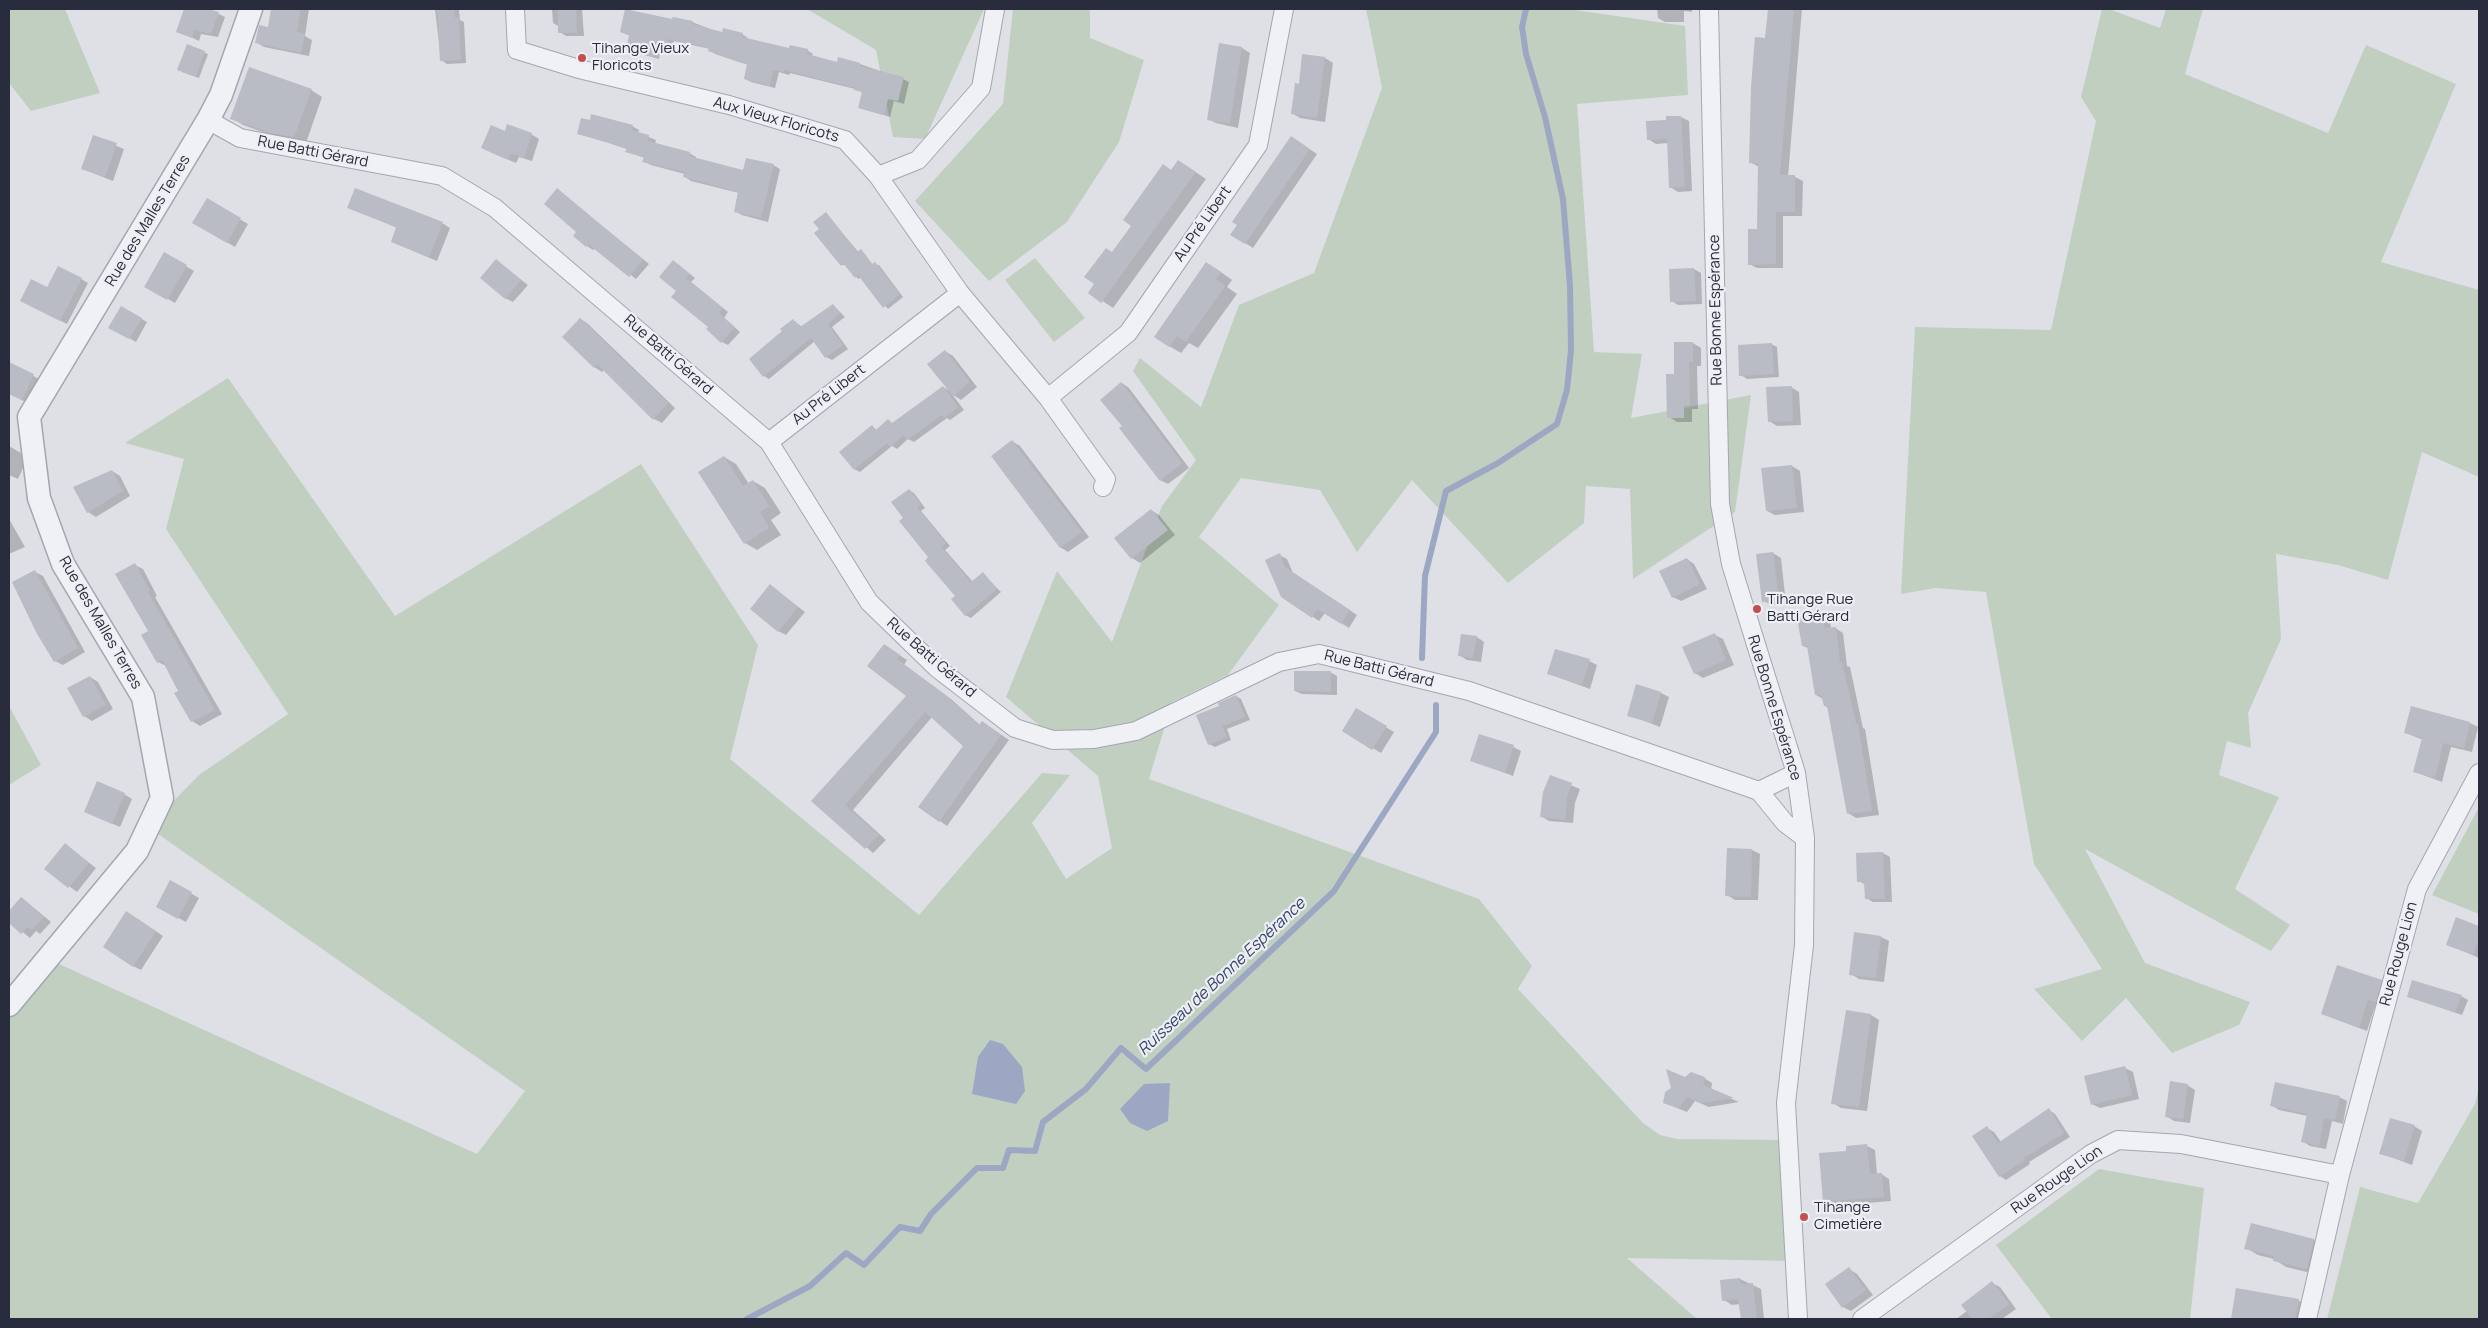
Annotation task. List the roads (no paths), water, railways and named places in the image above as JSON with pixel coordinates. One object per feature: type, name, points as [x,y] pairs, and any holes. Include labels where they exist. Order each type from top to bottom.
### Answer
[{"type":"street","name":"Rue des Malles Terres","points":[[9,1005],[137,850],[162,798],[143,696],[63,564],[40,498],[30,417],[222,95],[252,9]]},
{"type":"street","name":"Aux Vieux Floricots","points":[[515,9],[517,50],[579,70],[729,105],[845,140],[878,176]]},
{"type":"street","points":[[995,9],[982,88],[918,160],[878,176],[960,293],[1048,398],[1106,479],[1103,487]]},
{"type":"street","name":"Au Pré Libert","points":[[1048,398],[1128,333],[1258,145],[1284,9]]},
{"type":"street","name":"Rue Bonne Espérance","points":[[1709,9],[1720,504],[1730,564],[1796,773],[1805,838],[1804,945],[1786,1104],[1798,1319]]},
{"type":"street","name":"Rue Batti Gérard","points":[[208,120],[240,138],[442,176],[495,208],[769,442],[868,602],[938,668],[1015,728],[1053,740],[1094,739],[1136,731],[1279,662],[1319,654],[1469,691],[1759,792]]},
{"type":"street","name":"Au Pré Libert","points":[[769,442],[960,293]]},
{"type":"street","points":[[1796,773],[1759,792],[1786,823],[1805,838]]},
{"type":"street","name":"Rue Rouge Lion","points":[[2307,1319],[2340,1176],[2417,889],[2479,773]]},
{"type":"street","name":"Rue Rouge Lion","points":[[1862,1319],[2091,1154],[2118,1140],[2181,1144],[2340,1176]]},
{"type":"water","points":[[990,1040],[1003,1044],[1022,1067],[1025,1091],[1016,1104],[972,1094],[978,1057]]},
{"type":"water","points":[[1170,1083],[1168,1121],[1147,1131],[1130,1123],[1120,1109],[1144,1084]]},
{"type":"waterway","points":[[1422,658],[1425,576],[1446,491],[1498,463],[1557,424],[1567,390],[1571,350],[1570,286],[1563,199],[1545,117],[1526,54],[1522,27],[1526,9]]},
{"type":"waterway","name":"Ruisseau de Bonne Espérance","points":[[747,1319],[810,1286],[846,1253],[864,1265],[900,1227],[920,1231],[931,1214],[977,1168],[1003,1168],[1009,1150],[1035,1151],[1043,1122],[1086,1089],[1121,1048],[1146,1069],[1334,891],[1436,732],[1436,705]]},
{"type":"place","name":"Tihange Vieux Floricots","points":[[582,58]]},
{"type":"place","name":"Tihange Rue Batti Gérard","points":[[1757,609]]},
{"type":"place","name":"Tihange Cimetière","points":[[1804,1217]]}]
